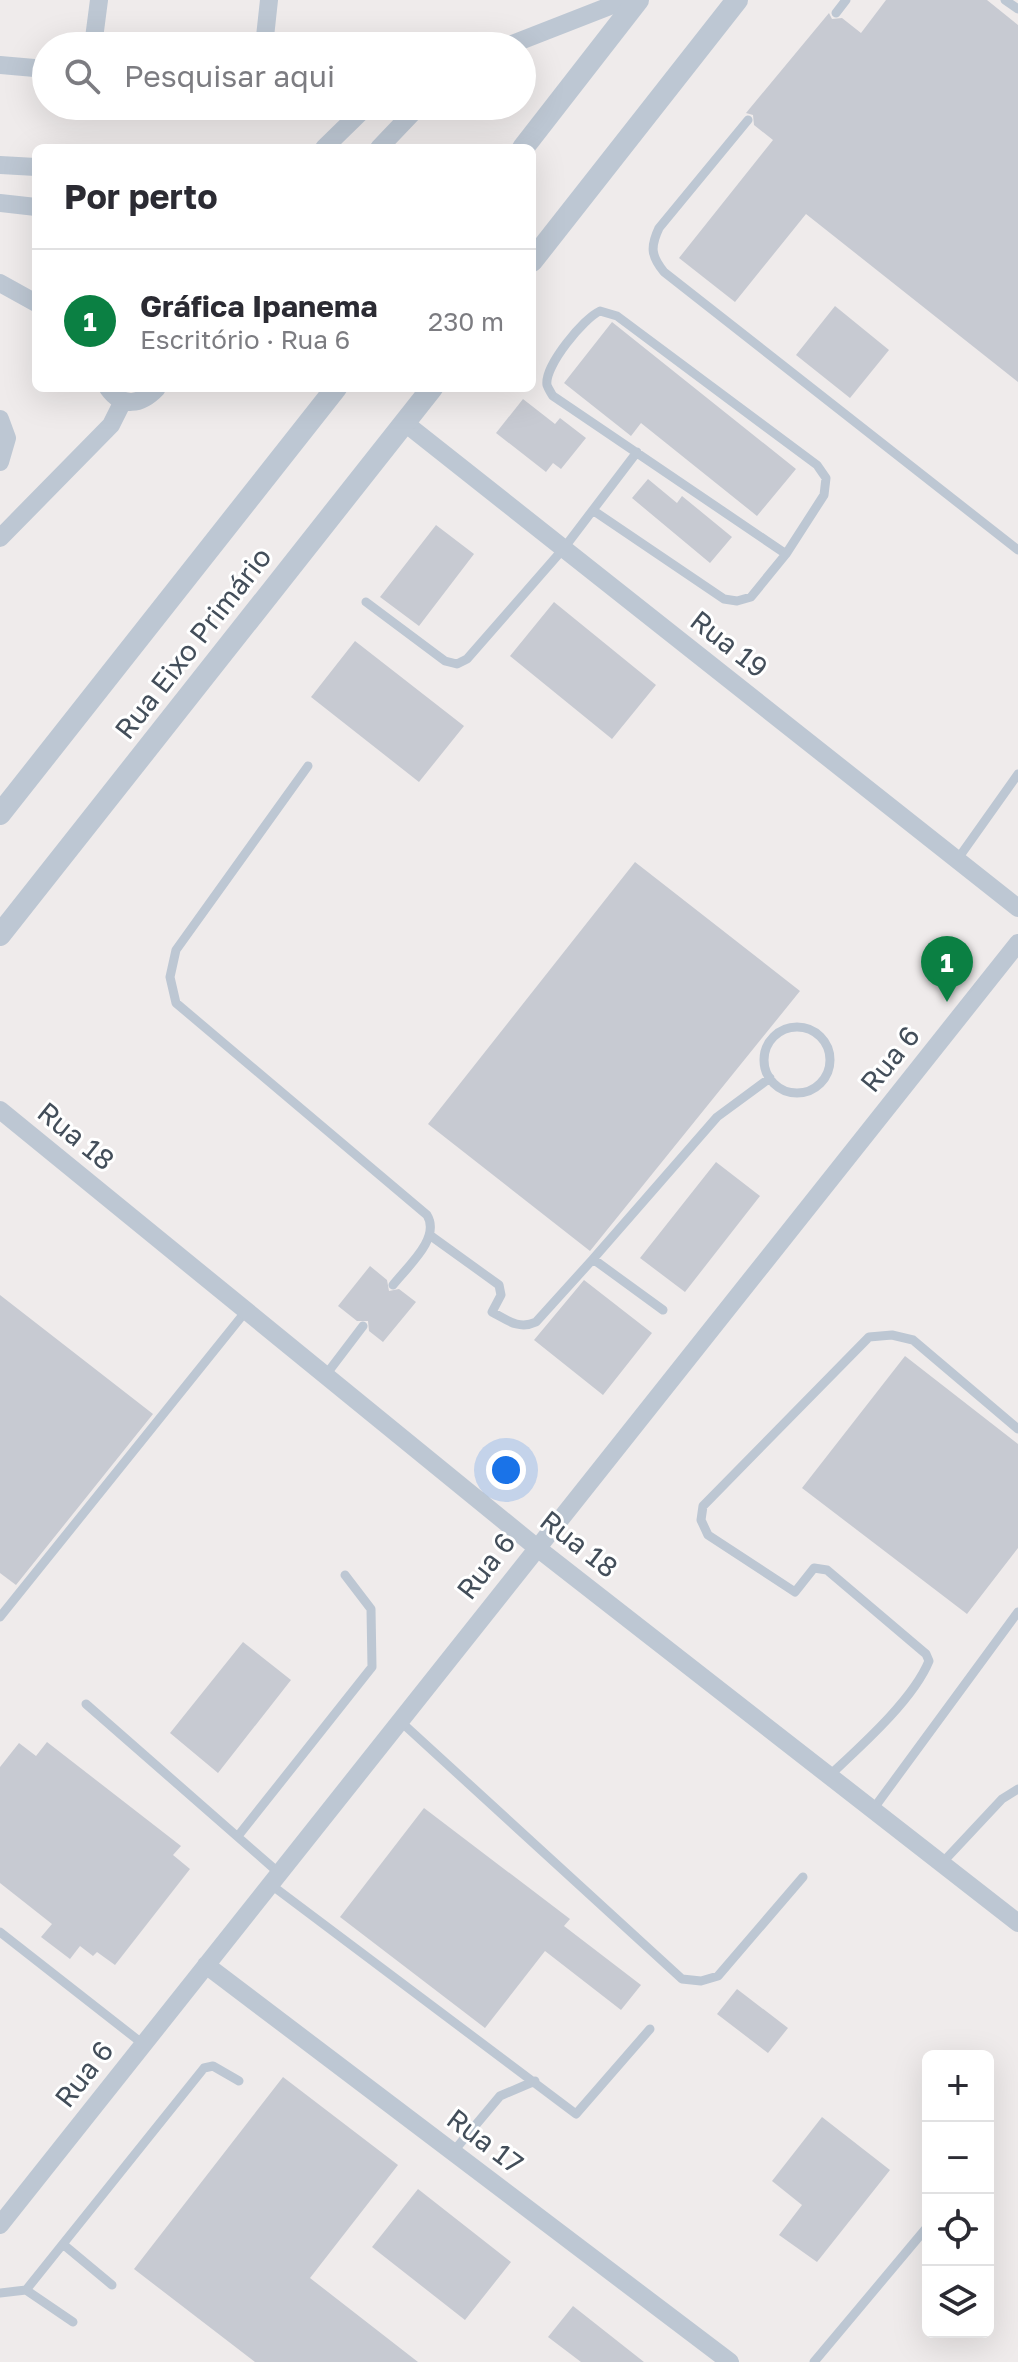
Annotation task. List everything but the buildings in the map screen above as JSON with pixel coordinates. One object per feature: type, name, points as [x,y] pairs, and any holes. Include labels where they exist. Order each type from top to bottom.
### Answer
[{"type":"street","points":[[95,32],[99,0]]},
{"type":"street","points":[[266,32],[269,0]]},
{"type":"street","points":[[536,35],[625,0]]},
{"type":"street","points":[[526,144],[638,0]]},
{"type":"street","points":[[536,256],[737,0]]},
{"type":"street","points":[[0,65],[32,68]]},
{"type":"street","points":[[328,144],[353,120]]},
{"type":"street","points":[[383,144],[406,120]]},
{"type":"street","points":[[0,165],[32,167]]},
{"type":"street","points":[[0,203],[32,207]]},
{"type":"street","points":[[0,283],[32,301]]},
{"type":"street","points":[[113,392],[123,401],[141,401],[152,392]]},
{"type":"street","name":"Rua Eixo Primário","points":[[0,814],[333,392]]},
{"type":"street","name":"Rua Eixo Primário","points":[[0,935],[429,392]]},
{"type":"street","points":[[0,538],[111,425],[123,401]]},
{"type":"street","points":[[0,419],[7,438],[0,462]]},
{"type":"street","name":"Rua 19","points":[[405,423],[1018,908]]},
{"type":"street","name":"Rua 6","points":[[0,2225],[1018,943]]},
{"type":"street","name":"Rua 18","points":[[0,1110],[536,1547],[1018,1923]]},
{"type":"street","name":"Rua 17","points":[[206,1965],[730,2362]]},
{"type":"lane","points":[[836,13],[846,0]]},
{"type":"lane","points":[[1005,0],[1018,9]]},
{"type":"lane","points":[[748,120],[659,228],[652,243],[652,258],[664,272],[1018,550]]},
{"type":"lane","points":[[594,511],[724,599],[737,601],[751,597],[786,554],[824,495],[826,478],[817,465],[617,316],[600,311],[588,317],[549,369],[547,385],[553,396],[786,554]]},
{"type":"lane","points":[[366,602],[445,661],[457,664],[467,659],[564,548],[637,452]]},
{"type":"lane","points":[[308,766],[176,950],[170,977],[176,1003],[427,1215],[432,1224],[431,1236],[393,1285]]},
{"type":"lane","points":[[957,860],[1018,774]]},
{"type":"lane","points":[[799,1027],[809,1029],[825,1042],[831,1061],[824,1080],[816,1087],[796,1093],[777,1086],[770,1078],[764,1059],[766,1049],[779,1033],[799,1027]]},
{"type":"lane","points":[[431,1236],[499,1285],[501,1295],[492,1312],[516,1325],[527,1326],[536,1322],[717,1117],[770,1078]]},
{"type":"lane","points":[[593,1259],[663,1310]]},
{"type":"lane","points":[[0,1617],[246,1311]]},
{"type":"lane","points":[[325,1376],[363,1326]]},
{"type":"lane","points":[[830,1775],[868,1739],[913,1688],[929,1661],[926,1654],[827,1570],[814,1568],[795,1592],[708,1535],[701,1520],[703,1506],[869,1337],[892,1335],[913,1340],[1018,1429]]},
{"type":"lane","points":[[238,1836],[372,1667],[371,1609],[345,1575]]},
{"type":"lane","points":[[874,1808],[1018,1612]]},
{"type":"lane","points":[[86,1704],[238,1836],[299,1909],[576,2114],[650,2029]]},
{"type":"lane","points":[[400,1721],[682,1979],[701,1981],[718,1976],[803,1877]]},
{"type":"lane","points":[[943,1862],[1002,1799],[1018,1789]]},
{"type":"lane","points":[[0,1932],[143,2044]]},
{"type":"lane","points":[[26,2290],[204,2068],[213,2066],[239,2081]]},
{"type":"lane","points":[[453,2152],[500,2096],[535,2081]]},
{"type":"lane","points":[[814,2362],[922,2233]]},
{"type":"lane","points":[[64,2245],[112,2285]]},
{"type":"lane","points":[[0,2293],[26,2290],[73,2322]]},
{"type":"place","name":"Gráfica Ipanema","points":[[947,1002]]}]
